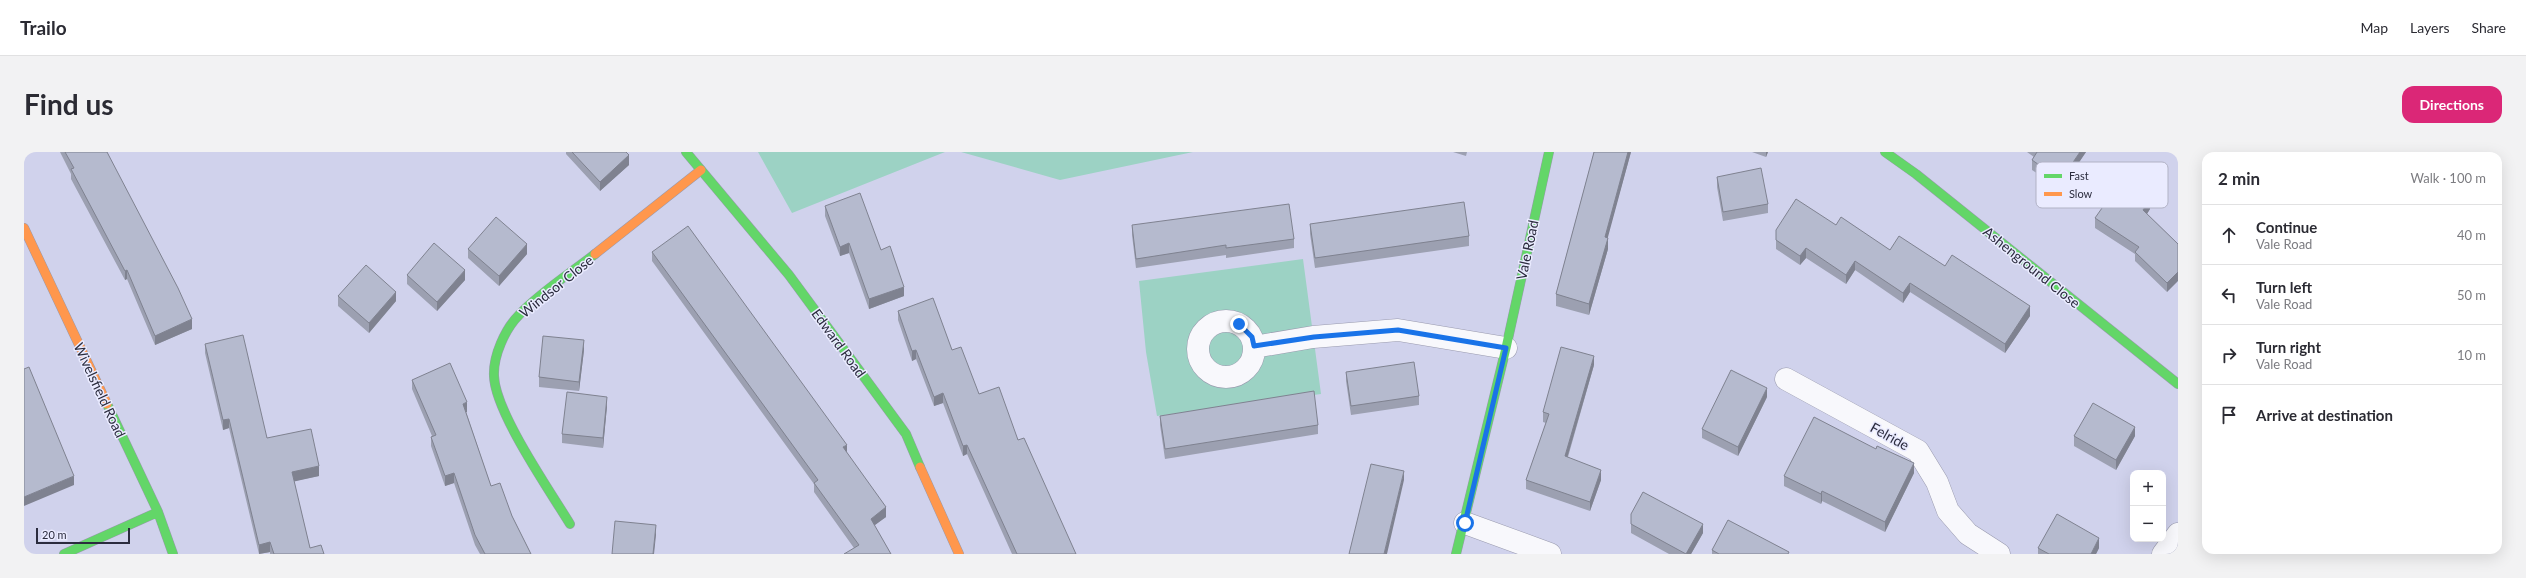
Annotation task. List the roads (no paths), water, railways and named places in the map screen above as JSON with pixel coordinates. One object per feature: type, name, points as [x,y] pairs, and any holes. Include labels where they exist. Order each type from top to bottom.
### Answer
[{"type":"street","name":"Edward Road","points":[[686,152],[789,275],[906,434],[959,554]]},
{"type":"street","name":"Vale Road","points":[[1456,554],[1465,523],[1506,348],[1549,152]]},
{"type":"street","name":"Ashenground Close","points":[[1885,152],[1916,174],[2178,384]]},
{"type":"street","name":"Windsor Close","points":[[570,524],[503,408],[494,378],[499,346],[518,315],[701,170]]},
{"type":"street","name":"Wivelsfield Road","points":[[24,228],[158,512],[173,554]]},
{"type":"street","points":[[1254,346],[1314,337],[1398,330],[1506,348]]},
{"type":"street","name":"Felride","points":[[1786,379],[1918,451],[1938,482],[1948,511],[1968,534],[1999,554]]},
{"type":"street","points":[[64,554],[158,512]]},
{"type":"street","points":[[1465,523],[1550,554]]},
{"type":"street","points":[[2163,554],[2178,534]]}]
